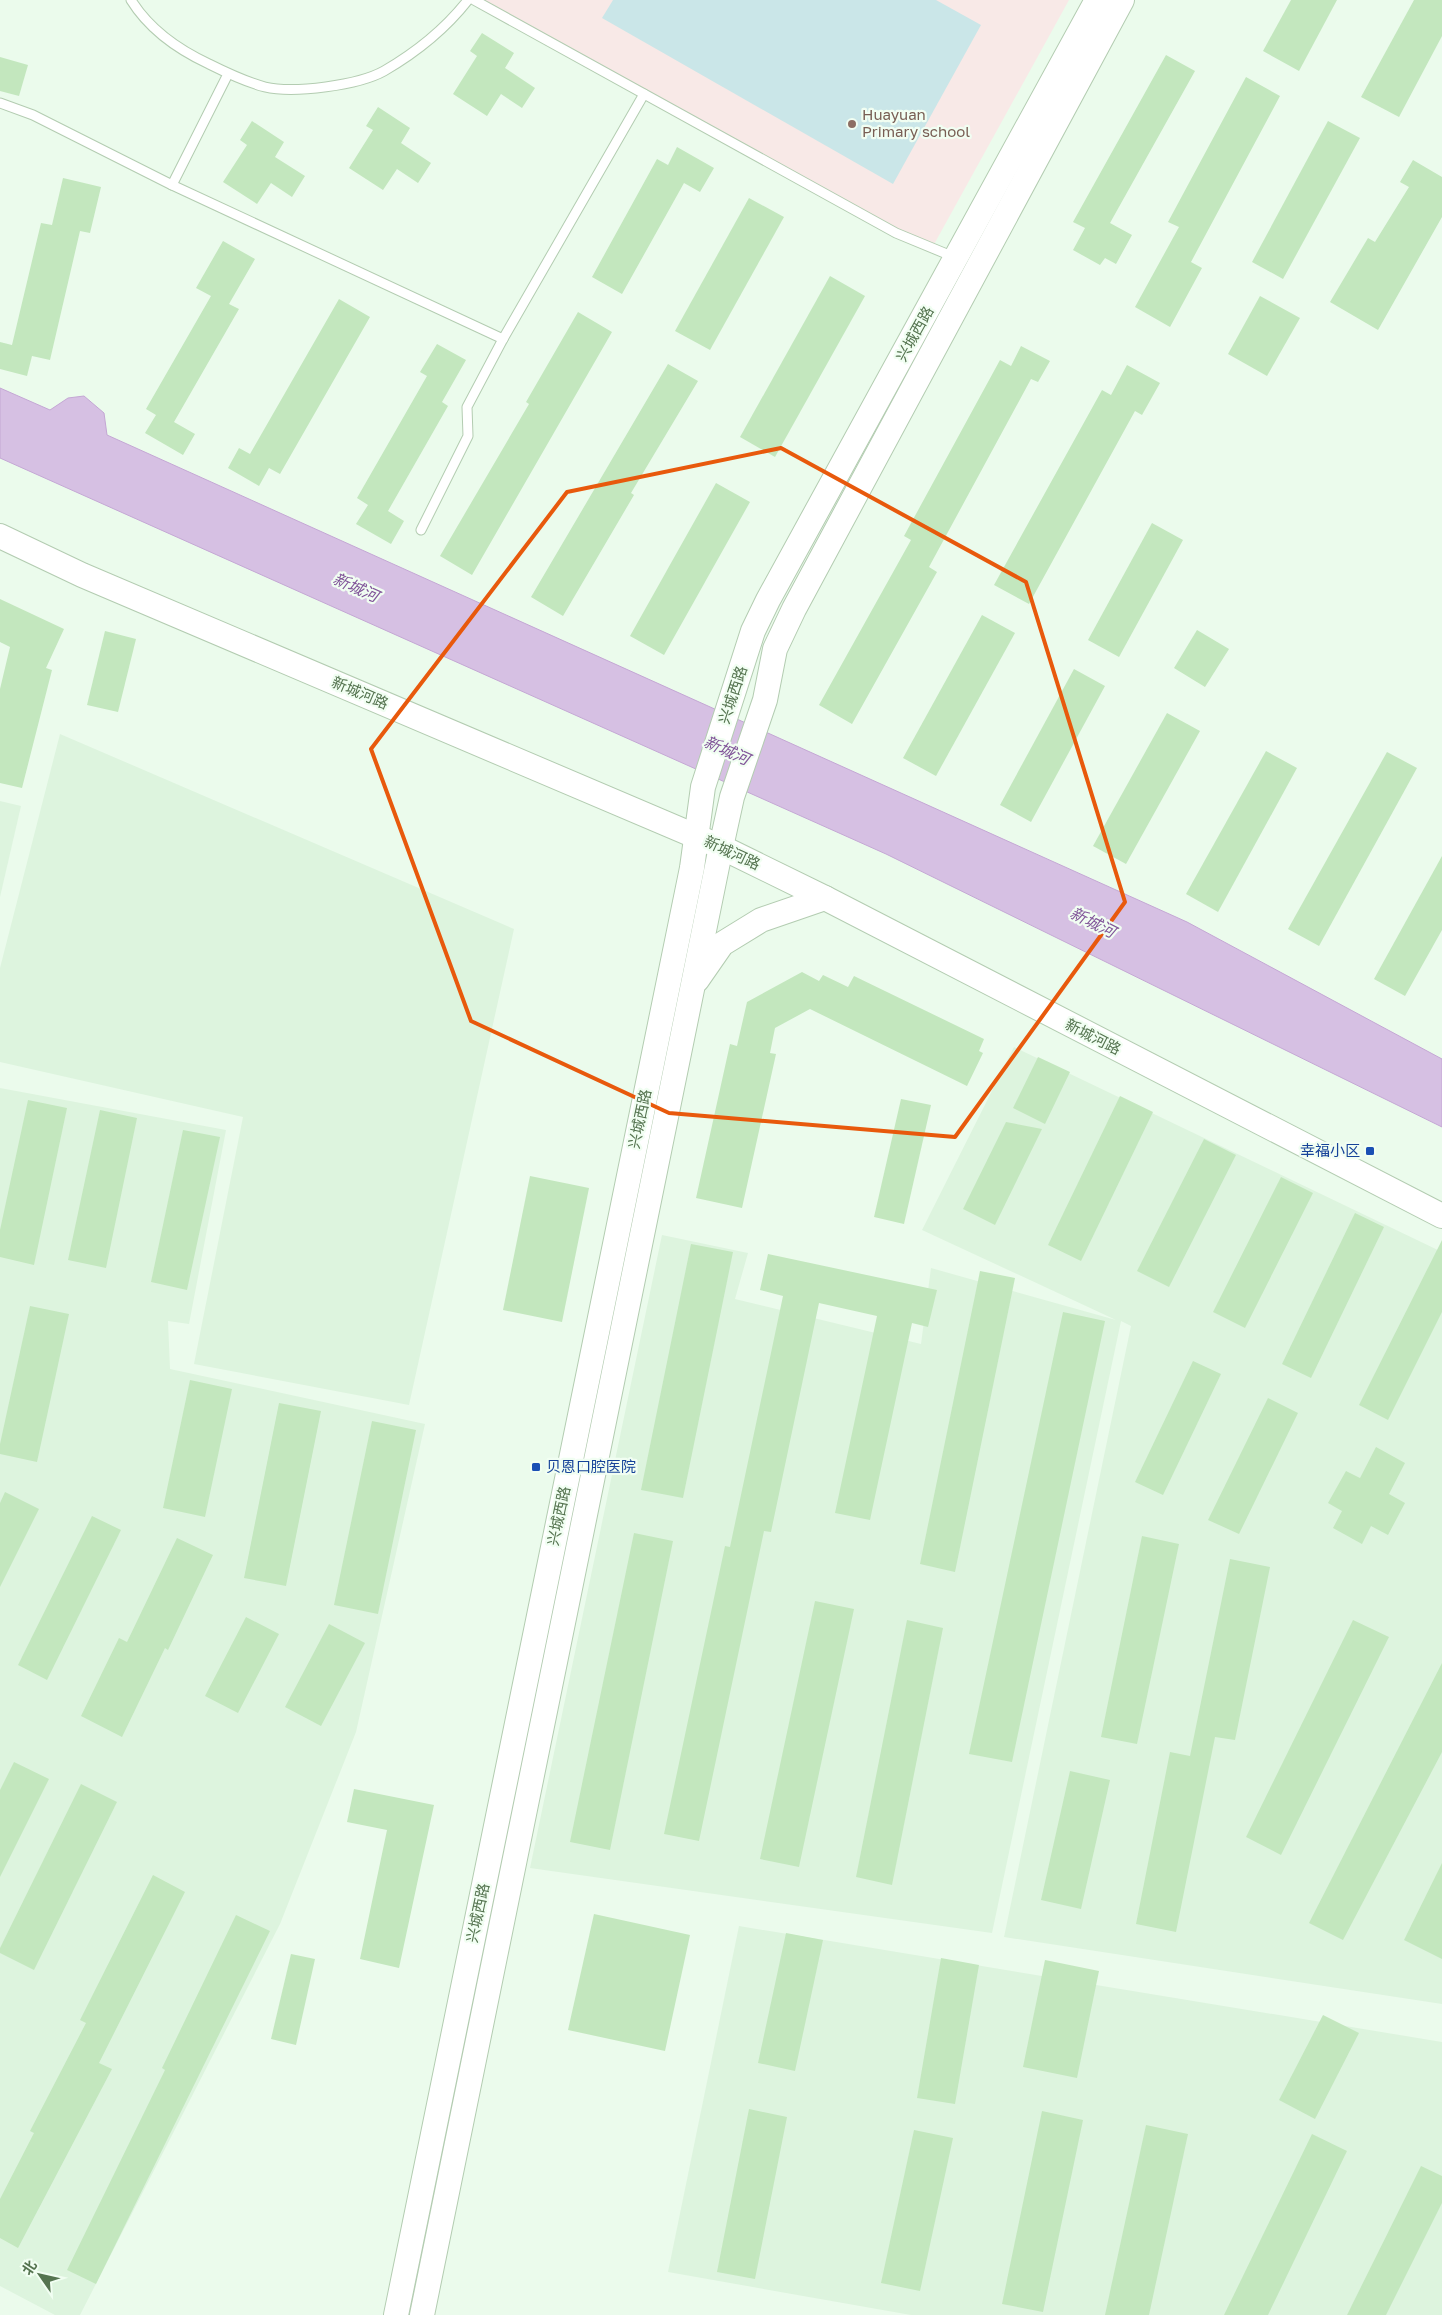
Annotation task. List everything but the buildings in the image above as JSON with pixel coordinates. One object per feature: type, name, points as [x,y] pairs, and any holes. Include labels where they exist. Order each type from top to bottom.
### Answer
[{"type":"street","name":"兴城西路","points":[[422,2315],[720,847],[732,797],[759,716],[775,649],[1097,0]]},
{"type":"street","name":"兴城西路","points":[[396,2315],[696,837],[702,788],[730,708],[753,631],[768,600],[1122,0]]},
{"type":"street","name":"新城河路","points":[[0,536],[82,574],[720,847],[825,898],[1442,1216]]},
{"type":"street","points":[[692,988],[722,944],[761,920],[825,898]]},
{"type":"lane","points":[[132,0],[140,14],[171,43],[228,74],[266,87],[305,90],[340,84],[383,72],[420,47],[458,12],[468,0]]},
{"type":"lane","points":[[474,0],[896,233],[967,263]]},
{"type":"lane","points":[[172,185],[228,74]]},
{"type":"lane","points":[[421,530],[468,436],[467,408],[503,339],[644,94]]},
{"type":"lane","points":[[0,103],[33,115],[172,185],[503,339]]},
{"type":"highlighted area","points":[[781,448],[1026,582],[1125,902],[955,1137],[669,1113],[471,1021],[371,749],[567,492]]},
{"type":"shaded area","name":"Huayuan Primary school","points":[[474,0],[1069,0],[932,248]]},
{"type":"shaded area","points":[[613,0],[936,0],[981,25],[893,184],[602,18]]},
{"type":"shaded area","points":[[60,734],[514,929],[409,1405],[194,1364],[243,1117],[0,1062],[0,968]]},
{"type":"shaded area","points":[[0,801],[21,806],[0,897]]},
{"type":"shaded area","points":[[1014,1047],[1442,1252],[1442,2004],[1004,1937],[1131,1326],[1121,1321],[992,1933],[530,1868],[662,1235],[748,1253],[735,1299],[921,1344],[931,1268],[1116,1320],[922,1230]]},
{"type":"shaded area","points":[[0,1088],[226,1130],[189,1324],[168,1321],[170,1369],[425,1424],[356,1732],[280,1924],[80,2315],[55,2315],[0,2286]]},
{"type":"shaded area","points":[[739,1926],[1442,2042],[1442,2315],[911,2315],[668,2272]]},
{"type":"water","name":"新城河","points":[[0,388],[50,410],[68,398],[84,396],[104,413],[107,435],[1187,922],[1442,1059],[1442,1127],[886,854],[0,458]]},
{"type":"place","name":"Huayuan Primary school","points":[[852,124]]},
{"type":"place","name":"幸福小区","points":[[1370,1151]]},
{"type":"place","name":"贝恩口腔医院","points":[[536,1467]]}]
